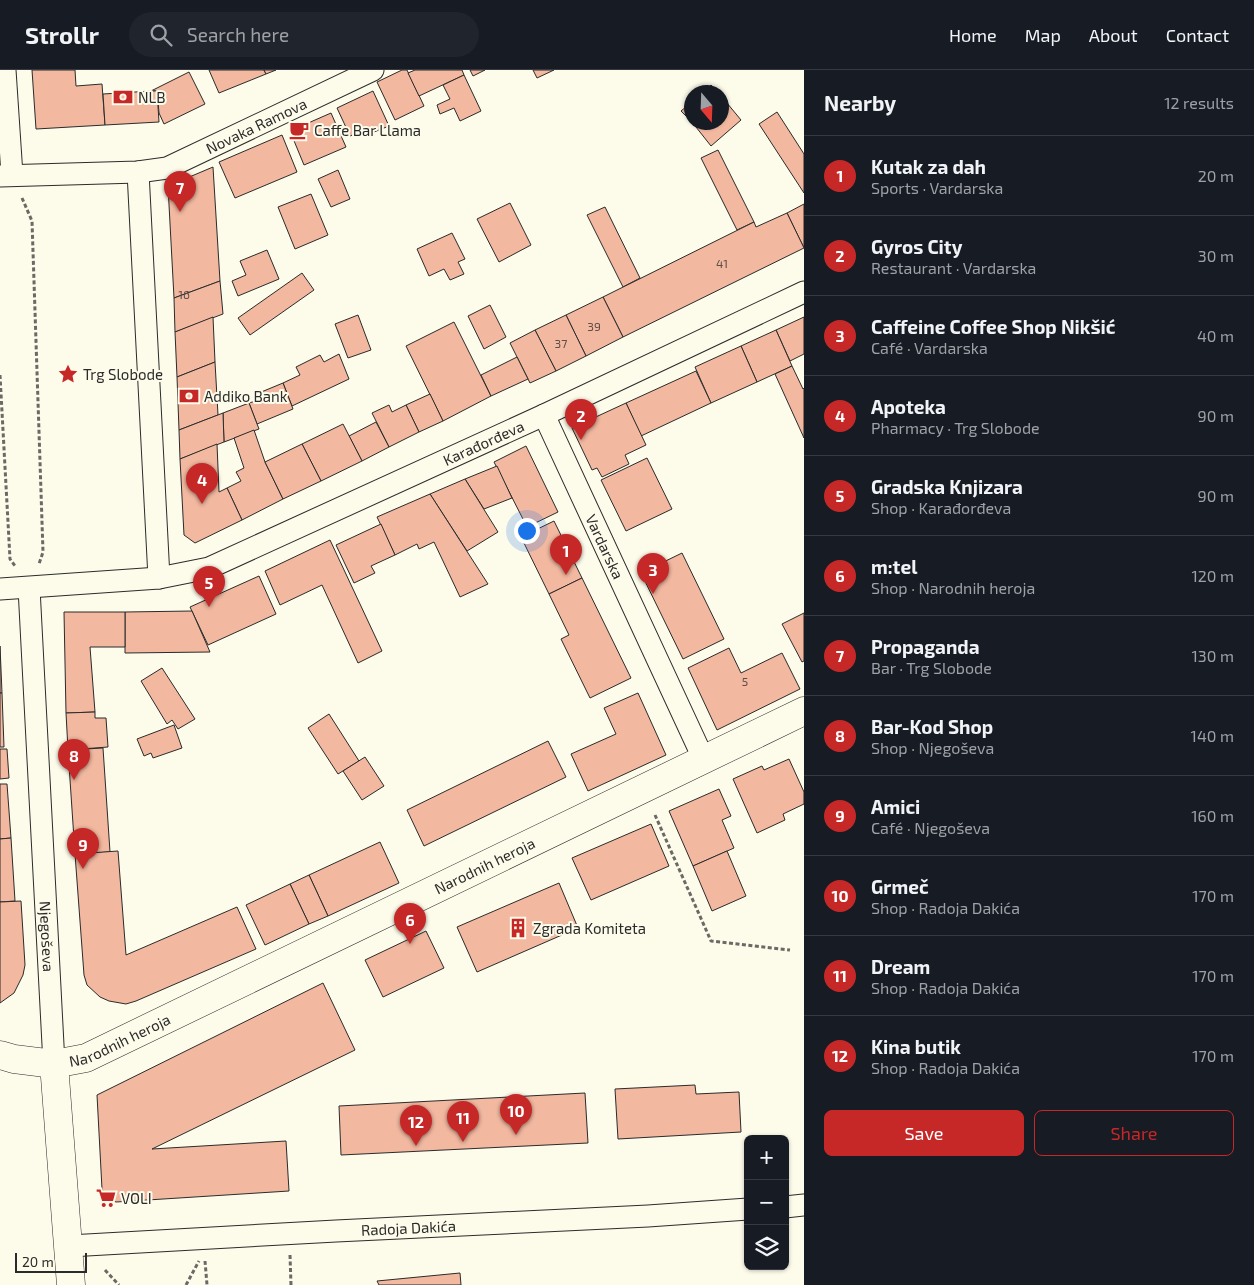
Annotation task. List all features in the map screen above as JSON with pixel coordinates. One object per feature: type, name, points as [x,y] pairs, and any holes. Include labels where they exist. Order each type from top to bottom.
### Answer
[{"type":"street","points":[[0,589],[159,578],[138,172],[6,176],[5,70]]},
{"type":"street","name":"Novaka Ramova","points":[[138,172],[167,168],[373,70]]},
{"type":"street","name":"Karađorđeva","points":[[159,578],[209,568],[544,415],[804,292]]},
{"type":"street","name":"Vardarska","points":[[544,415],[704,760]]},
{"type":"street","name":"Njegoševa","points":[[29,588],[54,1064],[70,1285]]},
{"type":"street","name":"Narodnih heroja","points":[[0,1054],[14,1059],[54,1064],[86,1058],[804,712]]},
{"type":"street","points":[[789,1207],[804,1205]]},
{"type":"street","name":"Radoja Dakića","points":[[68,1246],[648,1216],[744,1209]]},
{"type":"path","points":[[6,176],[32,221],[43,552],[29,588]]},
{"type":"path","points":[[0,375],[10,559],[29,588]]},
{"type":"path","points":[[655,815],[711,941],[790,950]]},
{"type":"path","points":[[290,1254],[292,1285]]},
{"type":"path","points":[[205,1259],[207,1285]]},
{"type":"path","points":[[186,1285],[200,1260]]},
{"type":"path","points":[[105,1270],[119,1285]]},
{"type":"building","points":[[32,70],[75,70],[76,86],[102,84],[105,125],[36,129]]},
{"type":"building","points":[[209,70],[264,70],[266,74],[219,93]]},
{"type":"building","points":[[264,70],[276,70],[266,74]]},
{"type":"building","points":[[402,70],[407,70],[424,106],[395,120],[377,82]]},
{"type":"building","points":[[415,70],[462,70],[464,75],[419,96],[408,73]]},
{"type":"building","points":[[470,70],[485,70],[473,76]]},
{"type":"building","points":[[533,70],[554,70],[537,78]]},
{"type":"building","points":[[189,72],[205,104],[164,124],[159,113],[157,91],[151,91]]},
{"type":"building","points":[[464,75],[481,111],[460,121],[454,108],[440,114],[437,105],[450,99],[443,85]]},
{"type":"building","points":[[157,91],[159,122],[105,125],[103,94]]},
{"type":"building","points":[[373,91],[389,126],[374,132],[372,127],[350,136],[337,108]]},
{"type":"building","points":[[729,105],[741,120],[711,146],[698,130],[729,130]]},
{"type":"building","points":[[777,112],[804,154],[804,193],[759,124]]},
{"type":"building","points":[[331,113],[346,147],[304,165],[290,131]]},
{"type":"building","points":[[282,135],[297,172],[235,198],[219,162]]},
{"type":"building","points":[[718,150],[754,222],[737,230],[701,158]]},
{"type":"building","points":[[213,167],[220,281],[174,298],[168,186]]},
{"type":"building","points":[[338,170],[350,199],[331,207],[318,179]]},
{"type":"building","points":[[311,194],[328,235],[295,249],[278,207]]},
{"type":"building","points":[[510,203],[531,245],[499,262],[477,219]]},
{"type":"building","points":[[804,204],[804,248],[787,213]]},
{"type":"building","points":[[605,207],[640,278],[623,287],[587,215]]},
{"type":"building","points":[[787,213],[804,248],[623,337],[603,297],[754,222],[756,227]]},
{"type":"building","points":[[452,233],[465,259],[458,262],[464,274],[450,280],[444,269],[429,276],[417,249]]},
{"type":"building","points":[[267,250],[279,279],[238,296],[232,281],[246,275],[240,261]]},
{"type":"building","points":[[302,273],[314,290],[250,335],[238,318]]},
{"type":"building","points":[[220,281],[223,314],[175,332],[174,298]]},
{"type":"building","points":[[603,297],[623,337],[586,356],[566,315]]},
{"type":"building","points":[[490,305],[506,337],[484,349],[468,316]]},
{"type":"building","points":[[358,315],[371,350],[348,358],[335,324]]},
{"type":"building","points":[[566,315],[586,356],[556,371],[535,330]]},
{"type":"building","points":[[213,317],[215,362],[177,377],[175,332]]},
{"type":"building","points":[[804,317],[804,354],[790,361],[776,330]]},
{"type":"building","points":[[454,322],[491,396],[443,421],[406,346]]},
{"type":"building","points":[[535,330],[556,371],[530,383],[510,343]]},
{"type":"building","points":[[776,330],[792,366],[757,382],[741,346]]},
{"type":"building","points":[[741,346],[757,382],[711,403],[695,367]]},
{"type":"building","points":[[339,354],[349,379],[292,406],[283,383],[300,375],[296,367],[320,355],[324,362]]},
{"type":"building","points":[[517,357],[528,379],[491,396],[481,375]]},
{"type":"building","points":[[215,362],[218,415],[179,430],[177,377]]},
{"type":"building","points":[[792,366],[804,388],[804,438],[775,374]]},
{"type":"building","points":[[696,371],[711,403],[641,436],[626,403]]},
{"type":"building","points":[[283,383],[293,409],[257,424],[249,403],[256,401],[254,395]]},
{"type":"building","points":[[430,394],[443,421],[419,432],[406,405]]},
{"type":"building","points":[[249,403],[259,429],[224,442],[223,413]]},
{"type":"building","points":[[626,403],[646,445],[625,455],[629,464],[602,477],[597,468],[592,470],[572,428]]},
{"type":"building","points":[[389,405],[392,412],[406,405],[419,432],[389,447],[372,413]]},
{"type":"building","points":[[223,413],[224,442],[180,459],[179,430]]},
{"type":"building","points":[[376,422],[389,447],[362,461],[349,436]]},
{"type":"building","points":[[343,424],[362,461],[321,481],[302,444]]},
{"type":"building","points":[[254,430],[265,462],[283,499],[242,520],[227,488],[241,481],[236,472],[244,468],[234,438]]},
{"type":"building","points":[[217,444],[219,492],[227,488],[242,520],[195,543],[184,535],[180,459]]},
{"type":"building","points":[[302,444],[321,481],[283,499],[265,462]]},
{"type":"building","points":[[526,446],[558,512],[527,527],[494,462]]},
{"type":"building","points":[[647,458],[672,509],[626,531],[601,480]]},
{"type":"building","points":[[497,466],[512,498],[484,509],[465,479]]},
{"type":"building","points":[[465,479],[498,532],[467,551],[430,494]]},
{"type":"building","points":[[430,494],[488,584],[460,597],[434,542],[419,549],[417,544],[395,555],[377,517]]},
{"type":"building","points":[[554,521],[582,578],[549,594],[521,537]]},
{"type":"building","points":[[381,524],[395,555],[371,566],[375,573],[354,583],[336,545]]},
{"type":"building","points":[[330,540],[382,651],[358,663],[322,585],[280,605],[265,571]]},
{"type":"building","points":[[682,553],[724,639],[683,659],[641,573]]},
{"type":"building","points":[[259,576],[276,614],[208,645],[190,607]]},
{"type":"building","points":[[582,578],[631,678],[590,698],[561,639],[569,635],[549,594]]},
{"type":"building","points":[[192,611],[210,652],[125,653],[125,612]]},
{"type":"building","points":[[64,612],[125,612],[125,647],[90,647],[95,712],[66,713]]},
{"type":"building","points":[[804,613],[804,661],[802,662],[782,624]]},
{"type":"building","points":[[0,646],[2,693],[0,693]]},
{"type":"building","points":[[729,648],[741,673],[782,653],[800,689],[717,730],[688,668]]},
{"type":"building","points":[[162,668],[195,719],[178,729],[172,720],[167,724],[141,681]]},
{"type":"building","points":[[0,693],[2,693],[4,747],[0,747]]},
{"type":"building","points":[[638,693],[666,755],[588,791],[571,754],[616,734],[604,708]]},
{"type":"building","points":[[95,712],[95,718],[106,718],[108,747],[68,750],[66,713]]},
{"type":"building","points":[[329,714],[359,761],[338,774],[308,728]]},
{"type":"building","points":[[174,725],[182,748],[153,758],[151,753],[144,756],[137,739]]},
{"type":"building","points":[[548,741],[566,777],[424,846],[407,810]]},
{"type":"building","points":[[103,748],[110,852],[75,854],[68,750]]},
{"type":"building","points":[[0,749],[7,749],[9,778],[0,779]]},
{"type":"building","points":[[365,757],[384,786],[362,800],[343,771]]},
{"type":"building","points":[[789,759],[804,792],[804,804],[783,814],[785,820],[757,833],[733,779],[762,766],[764,770]]},
{"type":"building","points":[[0,784],[7,784],[11,838],[0,839]]},
{"type":"building","points":[[719,789],[731,816],[722,820],[734,848],[693,866],[669,811]]},
{"type":"building","points":[[651,824],[669,866],[591,900],[572,858]]},
{"type":"building","points":[[11,838],[15,901],[0,902],[0,839]]},
{"type":"building","points":[[380,842],[399,883],[328,916],[309,875]]},
{"type":"building","points":[[118,851],[126,955],[237,907],[256,949],[136,1001],[126,1004],[109,1001],[100,997],[87,985],[84,975],[75,854]]},
{"type":"building","points":[[727,851],[746,896],[712,911],[693,866]]},
{"type":"building","points":[[309,875],[328,916],[309,924],[290,884]]},
{"type":"building","name":"Zgrada Komiteta","points":[[559,883],[578,928],[477,972],[457,927]]},
{"type":"building","points":[[290,884],[309,924],[265,945],[246,905]]},
{"type":"building","points":[[21,901],[25,965],[23,975],[14,993],[0,1003],[0,902]]},
{"type":"building","points":[[426,931],[444,968],[383,997],[365,960]]},
{"type":"building","points":[[323,983],[355,1050],[152,1149],[286,1141],[289,1191],[116,1202],[106,1198],[102,1189],[97,1095]]},
{"type":"building","points":[[695,1085],[696,1094],[739,1092],[741,1132],[618,1139],[615,1089]]},
{"type":"building","points":[[585,1093],[588,1143],[341,1155],[339,1106]]},
{"type":"building","points":[[460,1273],[461,1285],[379,1285],[377,1281]]},
{"type":"place","name":"NLB","points":[[123,97]]},
{"type":"place","name":"Caffe Bar Llama","points":[[299,130]]},
{"type":"place","name":"Propaganda","points":[[180,212]]},
{"type":"place","name":"Trg Slobode","points":[[68,374]]},
{"type":"place","name":"Addiko Bank","points":[[189,396]]},
{"type":"place","name":"Gyros City","points":[[581,440]]},
{"type":"place","name":"Apoteka","points":[[202,504]]},
{"type":"place","name":"Kutak za dah","points":[[566,575]]},
{"type":"place","name":"Caffeine Coffee Shop Nikšić","points":[[653,594]]},
{"type":"place","name":"Gradska Knjizara","points":[[209,607]]},
{"type":"place","name":"Bar-Kod Shop","points":[[74,780]]},
{"type":"place","name":"Amici","points":[[83,869]]},
{"type":"place","name":"Zgrada Komiteta","points":[[518,928]]},
{"type":"place","name":"m:tel","points":[[410,944]]},
{"type":"place","name":"Grmeč","points":[[516,1135]]},
{"type":"place","name":"Dream","points":[[463,1142]]},
{"type":"place","name":"Kina butik","points":[[416,1146]]},
{"type":"place","name":"VOLI","points":[[106,1198]]}]
